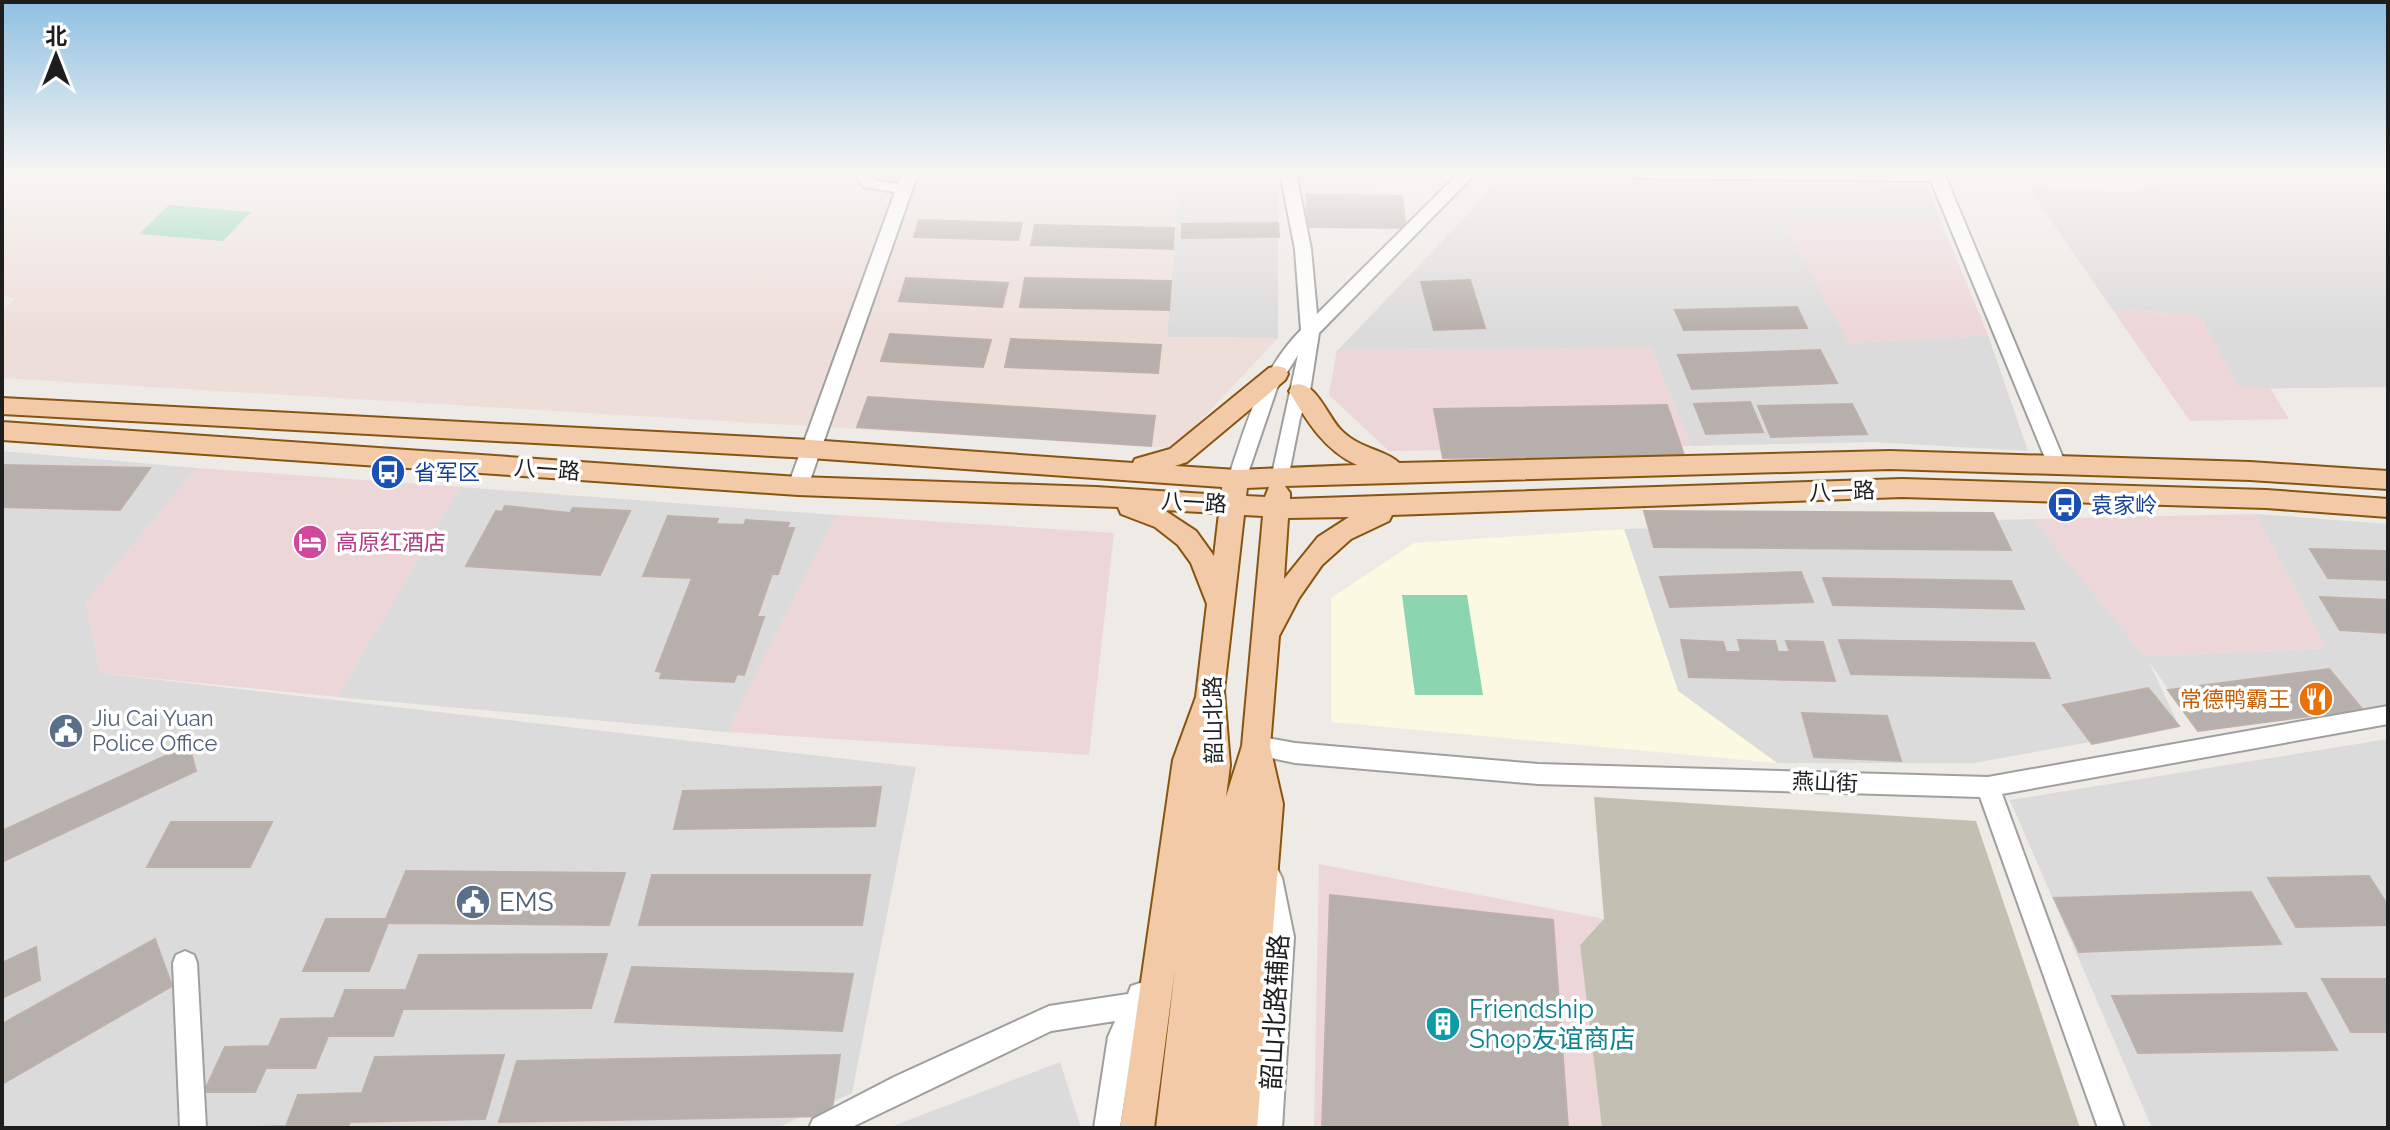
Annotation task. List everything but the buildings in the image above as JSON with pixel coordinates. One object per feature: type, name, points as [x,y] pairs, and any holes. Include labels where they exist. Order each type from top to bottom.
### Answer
[{"type":"main road","points":[[1121,471],[1178,456],[1277,374]]},
{"type":"main road","points":[[1301,391],[1329,435],[1343,447],[1361,458],[1411,471]]},
{"type":"main road","name":"八一路","points":[[2,406],[810,449],[1121,471],[1234,492]]},
{"type":"main road","name":"八一路","points":[[2,431],[798,486],[1096,496],[1278,493],[1414,506],[1902,488],[2266,499],[2388,508]]},
{"type":"main road","name":"八一路","points":[[1278,493],[1411,471],[1890,460],[2250,471],[2388,480]]},
{"type":"main road","name":"韶山北路","points":[[1173,1128],[1215,765],[1210,691],[1234,492]]},
{"type":"main road","name":"韶山北路","points":[[1206,1128],[1240,800],[1256,746],[1278,493]]},
{"type":"main road","points":[[1096,496],[1163,518],[1178,527],[1191,539],[1206,566],[1219,608]]},
{"type":"main road","points":[[1263,646],[1293,583],[1314,554],[1349,527],[1389,511],[1414,506]]},
{"type":"main road","points":[[1137,1128],[1188,760],[1210,691]]},
{"type":"main road","points":[[1240,1128],[1268,804],[1256,746]]},
{"type":"street","points":[[798,486],[891,226]]},
{"type":"street","points":[[1298,226],[1310,332]]},
{"type":"street","name":"韶山北路","points":[[1234,492],[1268,387],[1294,347],[1416,226]]},
{"type":"street","points":[[1958,226],[2057,465]]},
{"type":"street","name":"韶山北路","points":[[1278,493],[1291,418],[1301,391],[1310,332]]},
{"type":"street","name":"燕山街","points":[[1256,746],[1295,753],[1538,774],[1988,787],[2388,715]]},
{"type":"street","points":[[1988,787],[2111,1128]]},
{"type":"street","name":"韶山北路辅路","points":[[1264,849],[1282,937],[1269,1128]]},
{"type":"street","points":[[1107,1128],[1121,1037],[1161,952]]},
{"type":"street","points":[[185,963],[193,1128]]},
{"type":"street","points":[[822,1128],[903,1086],[1049,1019],[1136,1005]]},
{"type":"shaded area","points":[[2,226],[1176,226],[1167,337],[1278,338],[1175,448],[2,378],[2,312],[15,298],[2,296]]},
{"type":"shaded area","points":[[1176,226],[1278,226],[1278,338],[1167,337]]},
{"type":"shaded area","points":[[1457,226],[1785,226],[1849,343],[1988,335],[2028,451],[1873,442],[1691,446],[1651,348],[1338,350]]},
{"type":"shaded area","points":[[1784,226],[1943,226],[1988,335],[1849,343]]},
{"type":"shaded area","points":[[2054,226],[2388,226],[2388,387],[2239,389],[2200,315],[2112,309]]},
{"type":"shaded area","points":[[2112,309],[2200,315],[2239,388],[2270,388],[2289,419],[2190,421]]},
{"type":"shaded area","points":[[1651,348],[1691,446],[1389,451],[1329,395],[1337,350]]},
{"type":"shaded area","points":[[2,451],[197,468],[86,602],[100,673],[916,767],[852,1093],[777,1128],[2,1128]]},
{"type":"shaded area","points":[[197,468],[460,487],[337,697],[100,673],[86,602]]},
{"type":"shaded area","points":[[460,487],[836,515],[727,732],[337,697]]},
{"type":"shaded area","points":[[2255,514],[2388,524],[2388,708],[2198,731],[2149,662],[2179,726],[1974,763],[1777,763],[1678,691],[1624,529],[2033,519],[2145,656],[2326,648]]},
{"type":"shaded area","points":[[2255,514],[2326,648],[2145,656],[2033,519]]},
{"type":"shaded area","points":[[836,515],[1114,533],[1089,755],[727,732]]},
{"type":"shaded area","points":[[1624,529],[1678,691],[1777,763],[1331,722],[1331,598],[1414,543]]},
{"type":"shaded area","points":[[2388,739],[2388,1128],[2152,1128],[2010,800]]},
{"type":"shaded area","points":[[1594,797],[1976,821],[2080,1128],[1602,1128],[1580,945],[1604,919]]},
{"type":"shaded area","name":"Friendship Shop友谊商店","points":[[1319,864],[1604,919],[1580,945],[1602,1128],[1314,1128]]},
{"type":"shaded area","points":[[1060,1062],[1081,1128],[888,1128]]},
{"type":"green space","points":[[148,226],[238,226],[223,241],[139,234]]},
{"type":"green space","points":[[1402,595],[1467,595],[1483,695],[1415,695]]},
{"type":"place","name":"省军区","points":[[388,472]]},
{"type":"place","name":"袁家岭","points":[[2065,505]]},
{"type":"place","name":"高原红酒店","points":[[310,542]]},
{"type":"place","name":"常德鸭霸王","points":[[2316,699]]},
{"type":"place","name":"Jiu Cai Yuan Police Office","points":[[66,731]]},
{"type":"place","name":"EMS","points":[[473,902]]},
{"type":"place","name":"Friendship Shop友谊商店","points":[[1443,1024]]}]
